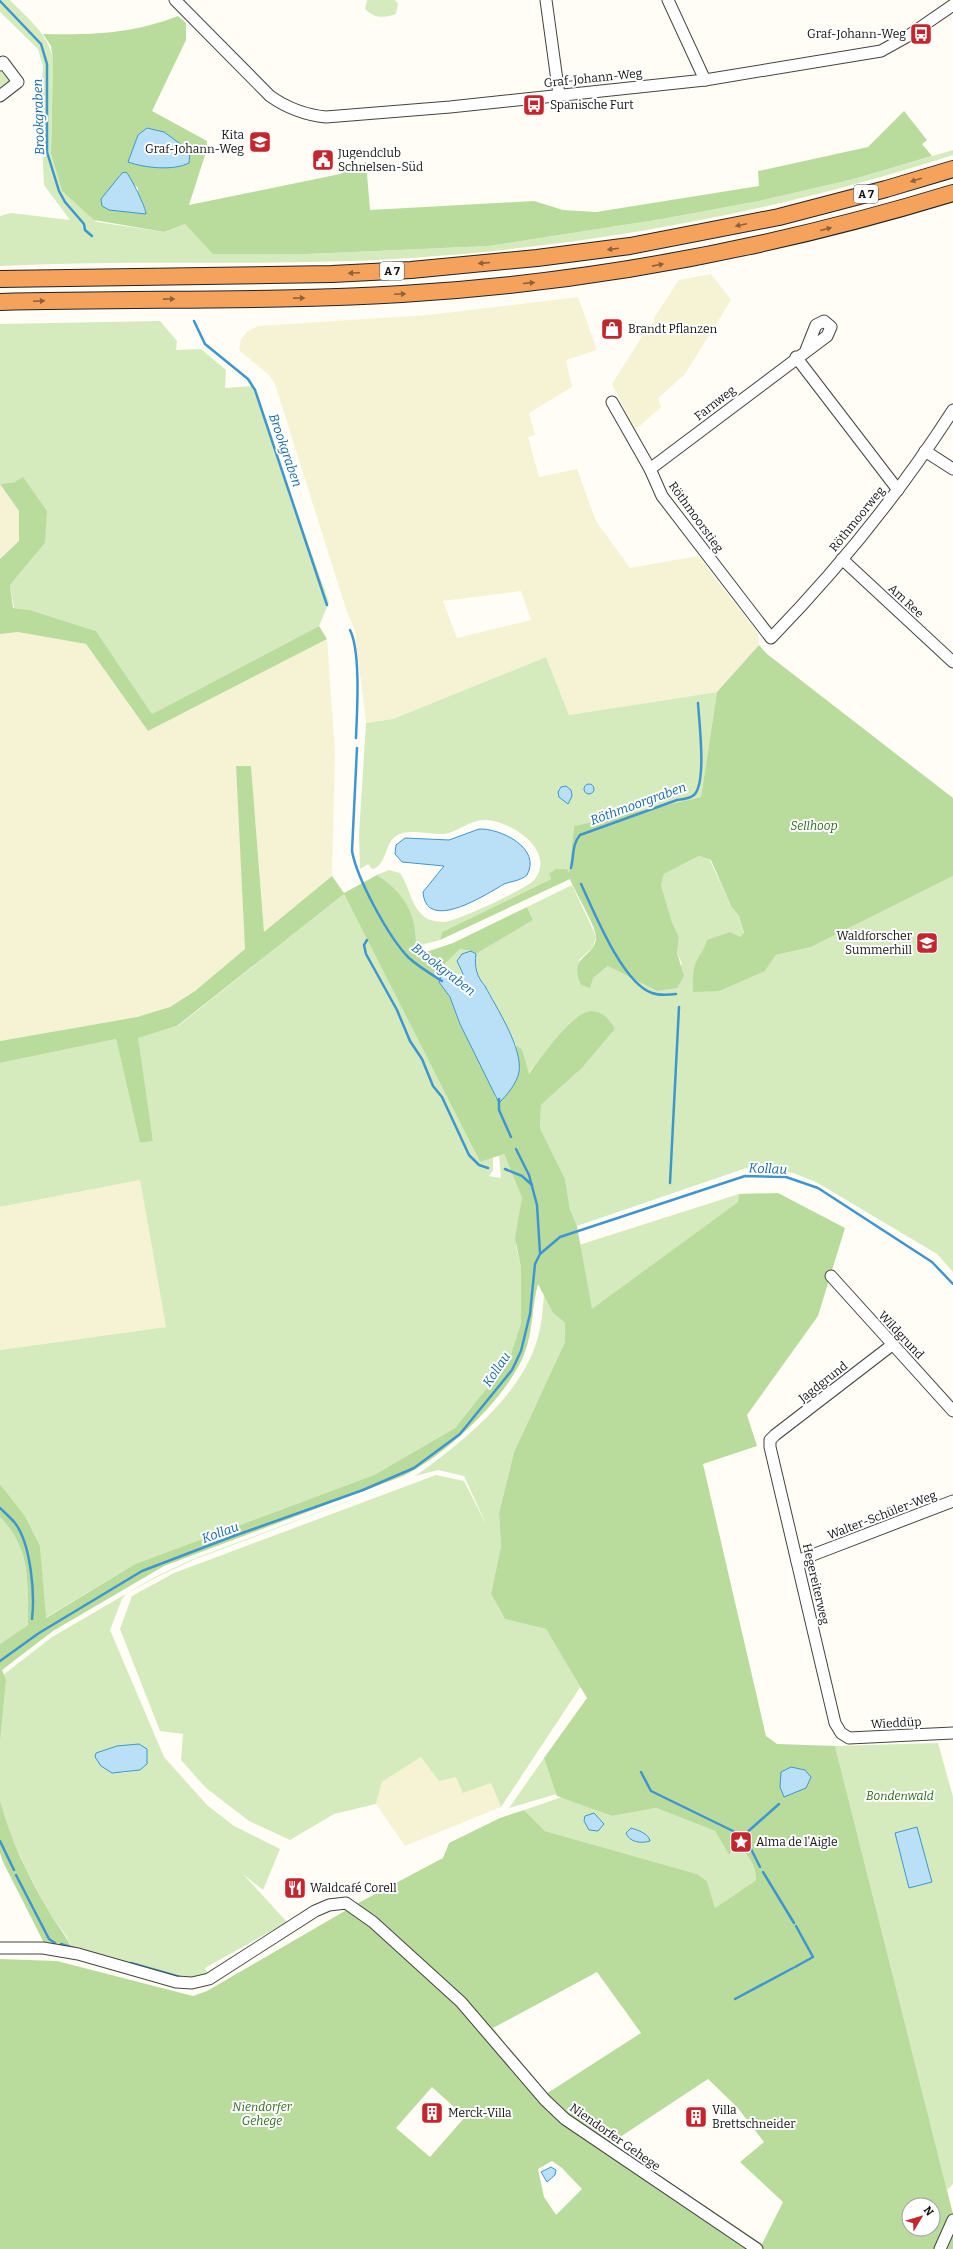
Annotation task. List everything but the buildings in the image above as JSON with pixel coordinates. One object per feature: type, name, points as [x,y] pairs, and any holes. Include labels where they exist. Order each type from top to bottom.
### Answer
[{"type":"highway","name":"A 7","points":[[0,279],[332,274],[411,270],[537,258],[630,246],[779,217],[886,189],[953,169]]},
{"type":"highway","name":"A 7","points":[[0,302],[333,297],[404,294],[576,278],[646,268],[775,242],[953,193]]},
{"type":"street","name":"Graf-Johann-Weg","points":[[175,0],[262,89],[283,106],[309,115],[326,117],[450,107],[705,80],[881,51],[908,36],[953,5]]},
{"type":"street","points":[[546,0],[560,95]]},
{"type":"street","points":[[668,0],[705,80]]},
{"type":"street","points":[[0,65],[3,62],[18,82],[0,96]]},
{"type":"street","name":"Farnweg","points":[[650,469],[806,350]]},
{"type":"street","points":[[796,357],[898,490]]},
{"type":"street","name":"Röthmoorstieg","points":[[612,402],[650,469],[662,496],[771,638]]},
{"type":"street","name":"Röthmoorweg","points":[[771,638],[842,560],[898,490],[953,410]]},
{"type":"street","points":[[925,451],[953,469]]},
{"type":"street","name":"Am Ree","points":[[842,560],[953,662]]},
{"type":"street","name":"Wildgrund","points":[[831,1276],[953,1411]]},
{"type":"street","name":"Jagdgrund","points":[[770,1440],[892,1345]]},
{"type":"street","name":"Hegereiterweg","points":[[770,1440],[770,1447],[835,1723],[841,1733]]},
{"type":"street","name":"Walter-Schüler-Weg","points":[[797,1561],[953,1501]]},
{"type":"street","name":"Wieddüp","points":[[841,1733],[849,1738],[953,1733]]},
{"type":"street","name":"Niendorfer Gehege","points":[[0,1948],[43,1948],[78,1954],[176,1982],[192,1983],[209,1979],[315,1911],[329,1904],[346,1903],[373,1922],[461,2002],[544,2100],[565,2120],[757,2249]]},
{"type":"street","points":[[940,2249],[953,2220]]},
{"type":"shaded area","points":[[711,274],[731,300],[685,374],[658,398],[661,407],[635,430],[612,384],[650,324],[654,323],[654,318],[679,280]]},
{"type":"shaded area","points":[[578,297],[597,350],[566,360],[572,387],[529,413],[535,435],[528,437],[539,477],[577,469],[596,521],[630,568],[698,556],[758,633],[759,645],[717,692],[569,715],[546,657],[393,719],[366,723],[355,631],[346,609],[275,384],[269,375],[239,350],[241,339],[248,331],[258,326],[428,315]],"holes":[[[521,591],[531,620],[457,638],[443,601]]]},
{"type":"shaded area","points":[[0,484],[19,511],[19,541],[0,559]]},
{"type":"shaded area","points":[[18,632],[86,644],[148,731],[327,639],[335,752],[332,876],[264,933],[251,766],[236,766],[246,948],[195,991],[170,1007],[137,1017],[0,1041],[0,634]]},
{"type":"shaded area","points":[[140,1180],[166,1327],[0,1350],[0,1207]]},
{"type":"shaded area","points":[[421,1757],[456,1777],[491,1783],[501,1807],[405,1846],[376,1804],[382,1782]]},
{"type":"green space","points":[[0,0],[10,0],[37,27],[51,51],[53,60],[51,154],[62,191],[97,222],[164,232],[185,224],[213,253],[307,254],[489,246],[662,219],[759,201],[854,179],[953,150],[953,155],[820,193],[686,223],[618,235],[481,252],[361,261],[258,263],[103,263],[0,266],[0,216],[11,213],[70,220],[44,185],[40,107],[43,66],[38,49],[0,12]]},
{"type":"green space","points":[[367,0],[395,0],[398,4],[396,14],[384,17],[372,15],[365,9]]},
{"type":"green space","points":[[178,16],[186,23],[186,40],[152,111],[207,141],[207,149],[189,205],[340,174],[366,162],[370,210],[534,201],[563,210],[596,212],[759,186],[758,171],[868,147],[904,111],[927,140],[922,144],[932,156],[854,179],[759,201],[662,219],[489,246],[307,254],[213,254],[185,224],[164,232],[94,220],[62,191],[51,154],[53,60],[51,46],[43,34],[112,32],[144,27]],"holes":[[[148,128],[163,132],[190,150],[128,162],[138,135]],[[122,173],[130,177],[132,183],[138,188],[138,196],[146,210]]]},
{"type":"green space","points":[[0,69],[4,69],[15,82],[0,93]]},
{"type":"green space","points":[[160,321],[177,341],[176,350],[201,349],[226,370],[225,388],[252,386],[329,602],[319,626],[152,714],[96,631],[30,610],[14,608],[10,585],[45,543],[15,482],[0,484],[0,324]]},
{"type":"green space","points":[[23,477],[47,511],[45,543],[10,585],[13,608],[30,610],[96,631],[152,714],[319,626],[327,639],[148,731],[86,644],[18,632],[0,634],[0,559],[19,541],[19,511],[0,484],[15,482]]},
{"type":"green space","name":"Sellhoop","points":[[759,645],[767,654],[953,798],[953,876],[811,947],[776,955],[765,971],[719,991],[693,992],[695,964],[707,940],[730,932],[740,937],[744,933],[739,916],[731,906],[711,860],[699,856],[664,874],[661,885],[672,922],[679,937],[677,953],[684,976],[677,988],[657,991],[608,966],[593,978],[590,988],[581,985],[578,975],[578,967],[580,962],[592,949],[596,936],[592,924],[570,879],[440,940],[442,932],[551,879],[549,874],[556,869],[567,869],[569,873],[574,826],[701,797],[717,692]]},
{"type":"green space","points":[[546,657],[569,715],[717,692],[701,797],[574,826],[569,874],[549,874],[551,879],[442,932],[440,940],[417,946],[414,936],[378,876],[379,874],[389,870],[400,873],[414,904],[422,915],[428,919],[438,922],[445,922],[492,904],[529,884],[535,879],[540,868],[540,858],[528,839],[518,831],[496,822],[480,820],[444,834],[407,832],[396,836],[392,839],[383,860],[377,867],[372,869],[368,864],[360,869],[359,835],[366,723],[393,719]]},
{"type":"green space","name":"Niendorfer Gehege","points":[[236,766],[251,766],[264,932],[332,876],[344,893],[379,874],[378,876],[396,891],[410,910],[417,942],[423,953],[453,943],[527,907],[533,920],[476,954],[471,951],[460,949],[440,969],[441,975],[439,982],[450,997],[460,1024],[487,1074],[496,1099],[519,1072],[516,1045],[522,1049],[529,1074],[563,1030],[579,1016],[586,1012],[595,1011],[604,1015],[613,1025],[615,1029],[582,1068],[541,1105],[540,1128],[565,1179],[570,1209],[577,1226],[592,1309],[738,1202],[739,1194],[778,1193],[845,1228],[818,1316],[747,1415],[757,1446],[703,1464],[766,1736],[777,1744],[835,1746],[953,2214],[953,2249],[0,2249],[0,1959],[57,1961],[193,1996],[207,1991],[362,1901],[443,1858],[449,1843],[500,1818],[524,1810],[545,1831],[697,1874],[707,1881],[715,1908],[756,1880],[753,1864],[744,1851],[735,1844],[729,1855],[715,1831],[656,1808],[612,1816],[557,1796],[544,1758],[587,1698],[546,1629],[505,1619],[491,1594],[501,1546],[499,1513],[514,1452],[565,1342],[565,1323],[553,1313],[538,1284],[528,1344],[517,1369],[505,1387],[490,1405],[456,1440],[420,1467],[403,1476],[164,1566],[53,1631],[2,1670],[6,1680],[0,1744],[0,1644],[28,1625],[26,1567],[18,1542],[0,1517],[0,1484],[25,1516],[40,1546],[46,1618],[135,1564],[374,1475],[455,1428],[509,1360],[521,1323],[521,1268],[515,1238],[522,1198],[504,1154],[480,1162],[344,894],[177,1026],[138,1038],[153,1141],[140,1143],[116,1039],[0,1063],[0,1041],[137,1017],[170,1007],[195,991],[245,949]],"holes":[[[597,1972],[641,2033],[546,2094],[493,2028]],[[708,2079],[737,2107],[764,2142],[740,2162],[783,2202],[762,2244],[611,2143]],[[432,2087],[465,2117],[430,2157],[396,2128]],[[552,2161],[562,2168],[582,2189],[556,2215],[544,2197],[538,2169]]]},
{"type":"green space","points":[[699,856],[710,860],[731,906],[739,916],[744,934],[740,937],[705,948],[697,961],[765,971],[776,955],[811,947],[953,876],[953,1272],[937,1254],[816,1182],[793,1173],[755,1165],[577,1226],[570,1209],[565,1179],[540,1128],[541,1105],[582,1068],[615,1029],[604,1015],[595,1011],[586,1012],[571,1022],[528,1074],[522,1049],[516,1045],[478,975],[475,963],[476,954],[533,920],[527,907],[572,885],[596,936],[593,947],[579,960],[593,978],[608,966],[657,991],[682,964],[677,953],[679,937],[672,922],[661,885],[664,874]]},
{"type":"green space","points":[[344,894],[480,1162],[493,1157],[493,1170],[489,1176],[501,1178],[499,1155],[504,1154],[522,1198],[516,1246],[521,1268],[521,1323],[509,1360],[455,1428],[374,1475],[135,1564],[45,1618],[40,1546],[25,1516],[0,1484],[0,1350],[166,1327],[140,1180],[0,1207],[0,1063],[116,1039],[140,1143],[153,1141],[137,1038],[178,1026]]},
{"type":"green space","points":[[460,949],[471,951],[462,954],[457,961],[463,974],[461,979],[453,980],[446,973],[441,975],[440,969]]},
{"type":"green space","points":[[739,1194],[738,1202],[592,1310],[579,1245]]},
{"type":"green space","points":[[544,1295],[553,1313],[565,1323],[565,1342],[514,1452],[499,1513],[501,1546],[491,1594],[505,1619],[546,1629],[581,1686],[501,1807],[491,1783],[463,1793],[456,1777],[439,1781],[421,1757],[382,1782],[376,1804],[334,1814],[290,1840],[249,1821],[206,1788],[181,1760],[183,1734],[160,1731],[120,1629],[132,1596],[174,1573],[436,1475],[464,1481],[487,1526],[464,1476],[438,1470],[415,1476],[473,1431],[508,1393],[523,1372],[533,1351],[540,1328]]},
{"type":"green space","points":[[415,1476],[193,1560],[155,1578],[126,1594],[122,1599],[110,1630],[164,1757],[207,1805],[234,1826],[280,1849],[263,1890],[243,1874],[287,1922],[205,1968],[208,1974],[180,1979],[72,1949],[66,1936],[49,1912],[26,1869],[6,1825],[0,1800],[0,1744],[6,1680],[3,1675],[52,1637],[155,1577],[193,1559]],"holes":[[[117,1746],[140,1770],[123,1773],[96,1753]]]},
{"type":"green space","points":[[0,1517],[18,1542],[23,1555],[27,1581],[28,1625],[0,1644]]},
{"type":"green space","name":"Bondenwald","points":[[938,1743],[953,1797],[953,2184],[947,2190],[835,1746]]},
{"type":"green space","points":[[544,1758],[557,1794],[509,1808]]},
{"type":"green space","points":[[562,1797],[612,1816],[656,1808],[715,1831],[729,1855],[735,1844],[744,1851],[753,1864],[756,1880],[715,1908],[707,1881],[697,1874],[545,1831],[524,1810]],"holes":[[[631,1828],[648,1837],[626,1833]]]},
{"type":"green space","points":[[0,1800],[14,1843],[33,1884],[72,1949],[45,1945],[3,1862],[0,1853]]},
{"type":"water","points":[[147,128],[164,132],[190,151],[189,163],[182,166],[159,168],[142,166],[128,162],[138,135]]},
{"type":"water","points":[[126,172],[138,193],[146,214],[109,210],[102,206],[101,199],[122,173]]},
{"type":"water","points":[[587,784],[591,784],[593,785],[593,793],[587,794],[584,791],[584,787]]},
{"type":"water","points":[[566,786],[571,790],[572,796],[568,804],[559,797],[558,792],[561,787]]},
{"type":"water","points":[[479,829],[497,832],[507,836],[524,848],[529,856],[530,865],[527,875],[519,880],[504,884],[458,908],[445,911],[435,910],[427,904],[423,892],[444,866],[402,862],[395,854],[396,845],[405,838],[449,840]]},
{"type":"water","points":[[471,951],[476,954],[475,963],[478,975],[502,1016],[517,1051],[519,1072],[514,1085],[499,1103],[460,1024],[450,997],[439,982],[441,975],[446,973],[453,980],[461,979],[463,974],[457,961],[462,954]]},
{"type":"water","points":[[139,1744],[147,1749],[147,1764],[140,1770],[112,1773],[101,1766],[95,1757],[96,1753],[117,1746]]},
{"type":"water","points":[[791,1767],[805,1770],[811,1777],[806,1788],[784,1797],[780,1787],[781,1772]]},
{"type":"water","points":[[594,1813],[604,1824],[598,1831],[589,1830],[584,1821],[585,1816]]},
{"type":"water","points":[[917,1827],[932,1882],[909,1888],[895,1833]]},
{"type":"water","points":[[631,1828],[648,1836],[650,1841],[636,1842],[630,1838],[626,1833]]},
{"type":"water","points":[[551,2167],[556,2170],[555,2175],[547,2182],[541,2172]]},
{"type":"waterway","name":"Brookgraben","points":[[0,1],[41,44],[47,64],[47,152],[59,191],[65,202],[84,224],[85,230],[92,236]]},
{"type":"waterway","name":"Brookgraben","points":[[194,321],[205,344],[248,379],[255,390],[327,605]]},
{"type":"waterway","name":"Brookgraben","points":[[350,630],[356,652],[357,667],[356,738]]},
{"type":"waterway","name":"Röthmoorgraben","points":[[571,868],[574,846],[580,835],[694,795],[698,788],[701,765],[701,737],[698,703]]},
{"type":"waterway","name":"Brookgraben","points":[[357,748],[352,851],[360,877],[383,923],[401,949],[409,958],[442,981]]},
{"type":"waterway","name":"Röthmoorgraben","points":[[581,884],[610,945],[630,976],[641,987],[652,993],[661,995],[676,994]]},
{"type":"waterway","points":[[367,940],[364,945],[366,954],[397,1010],[410,1041],[422,1059],[433,1086],[442,1097],[469,1155],[479,1165],[488,1168]]},
{"type":"waterway","name":"Röthmoorgraben","points":[[670,1183],[679,1007]]},
{"type":"waterway","name":"Brookgraben","points":[[499,1099],[499,1110],[511,1137]]},
{"type":"waterway","name":"Brookgraben","points":[[516,1149],[529,1175],[537,1205],[540,1253]]},
{"type":"waterway","points":[[505,1169],[522,1176],[532,1185]]},
{"type":"waterway","name":"Kollau","points":[[0,1661],[39,1633],[142,1571],[231,1537],[363,1490],[414,1468],[460,1434],[512,1370],[521,1351],[530,1314],[535,1264],[540,1254],[560,1237],[745,1176],[786,1177],[818,1188],[932,1262],[953,1284]]},
{"type":"waterway","points":[[0,1508],[15,1523],[25,1543],[31,1570],[33,1596],[32,1619]]},
{"type":"waterway","points":[[641,1772],[651,1791],[735,1832]]},
{"type":"waterway","points":[[760,1867],[744,1835],[779,1804]]},
{"type":"waterway","points":[[0,1841],[14,1870]]},
{"type":"waterway","points":[[763,1872],[794,1923]]},
{"type":"waterway","points":[[16,1875],[49,1939],[55,1943]]},
{"type":"waterway","points":[[795,1967],[813,1957],[796,1926]]},
{"type":"waterway","points":[[61,1944],[74,1948]]},
{"type":"waterway","points":[[131,1963],[180,1977]]},
{"type":"waterway","points":[[735,1999],[793,1968]]},
{"type":"place","name":"Graf-Johann-Weg","points":[[921,34]]},
{"type":"place","name":"Spanische Furt","points":[[534,105]]},
{"type":"place","name":"Kita Graf-Johann-Weg","points":[[260,142]]},
{"type":"place","name":"Jugendclub Schnelsen-Süd","points":[[323,160]]},
{"type":"place","name":"Brandt Pflanzen","points":[[612,329]]},
{"type":"place","name":"Waldforscher Summerhill","points":[[927,943]]},
{"type":"place","name":"Alma de l'Aigle","points":[[741,1842]]},
{"type":"place","name":"Waldcafé Corell","points":[[295,1888]]},
{"type":"place","name":"Merck-Villa","points":[[432,2113]]},
{"type":"place","name":"Villa Brettschneider","points":[[696,2117]]}]
